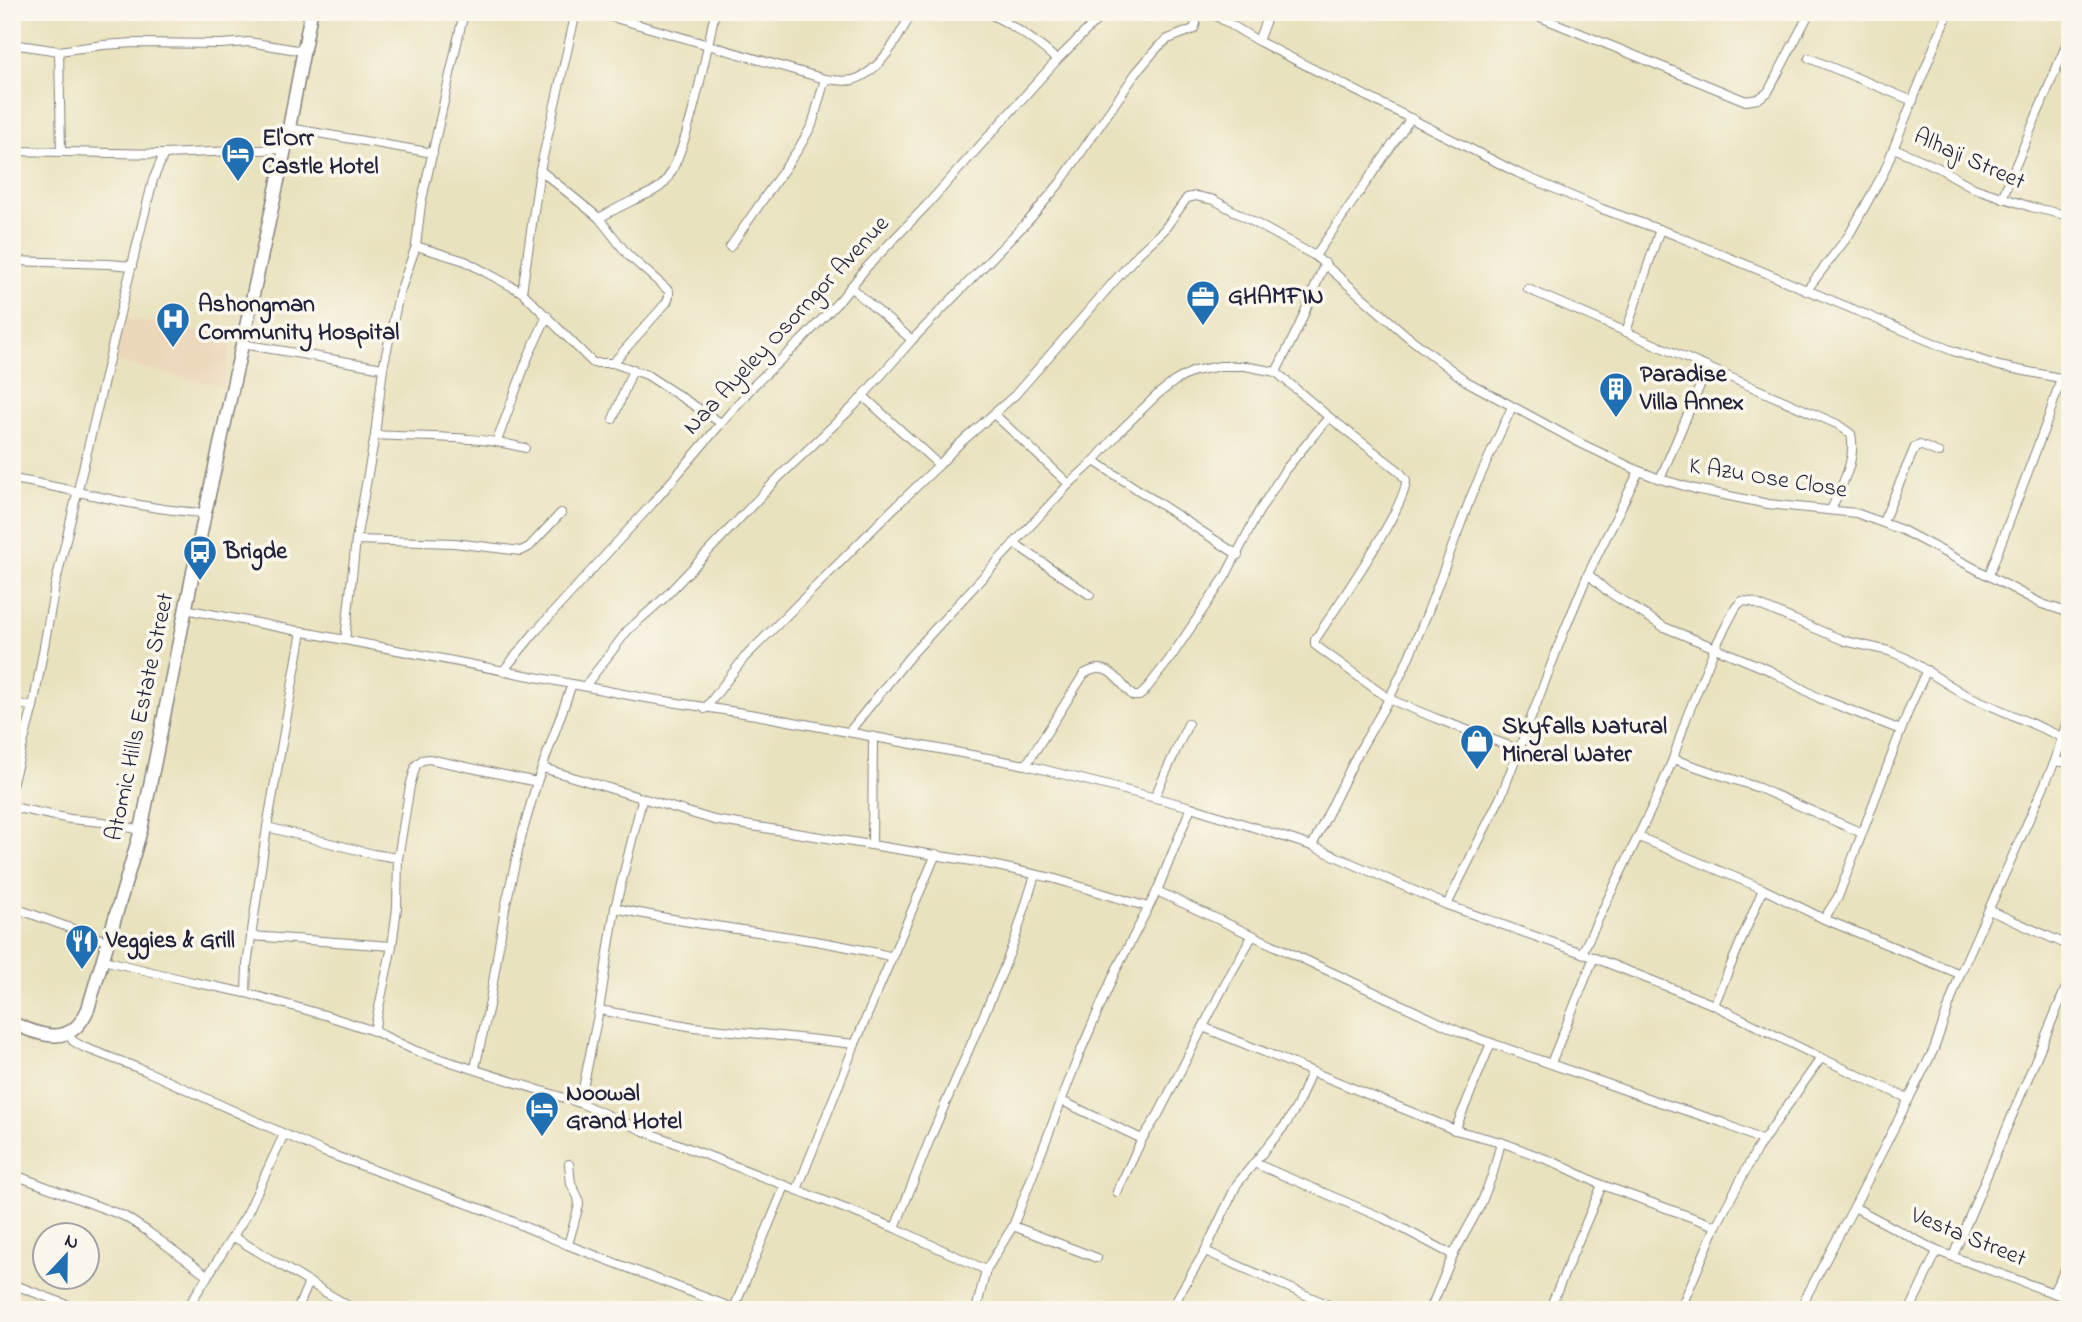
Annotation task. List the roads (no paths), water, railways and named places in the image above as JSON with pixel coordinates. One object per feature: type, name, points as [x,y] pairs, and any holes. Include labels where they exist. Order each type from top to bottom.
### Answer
[{"type":"street","name":"Atomic Hills Estate Street","points":[[68,1034],[84,1020],[141,830],[205,513],[285,149],[311,12]]},
{"type":"street","points":[[345,640],[356,540],[375,435],[383,369],[400,295],[416,246],[421,204],[464,12]]},
{"type":"street","points":[[522,292],[540,170],[576,12]]},
{"type":"street","points":[[594,12],[825,79],[842,81],[867,73],[881,60],[896,41],[912,12]]},
{"type":"street","points":[[598,218],[652,192],[663,184],[671,173],[678,158],[698,88],[715,12]]},
{"type":"street","points":[[986,12],[1035,40],[1057,60]]},
{"type":"street","name":"Naa Ayeley Osorngor Avenue","points":[[503,671],[754,385],[802,340],[1057,60],[1105,12]]},
{"type":"street","points":[[585,686],[628,630],[662,600],[772,484],[863,396],[912,340],[1030,219],[1083,152],[1136,73],[1158,47],[1168,39],[1194,29],[1196,23],[1193,12]]},
{"type":"street","points":[[1210,12],[1258,41],[1518,173],[1953,351],[1999,366],[2065,379],[1989,575]]},
{"type":"street","points":[[1258,41],[1269,12]]},
{"type":"street","points":[[1528,12],[1552,16],[1746,101],[1758,99],[1768,92],[1810,12]]},
{"type":"street","points":[[1806,291],[1849,235],[1884,172],[1948,12]]},
{"type":"street","points":[[2002,198],[2070,36]]},
{"type":"street","points":[[12,44],[59,51],[134,43],[249,42],[303,51]]},
{"type":"street","points":[[59,51],[61,152]]},
{"type":"street","points":[[1809,58],[1913,101]]},
{"type":"street","points":[[730,247],[799,148],[812,125],[825,79]]},
{"type":"street","points":[[1315,256],[1410,118]]},
{"type":"street","points":[[289,128],[433,153]]},
{"type":"street","name":"Alhaji Street","points":[[1894,148],[1937,167],[1974,188],[2031,208],[2070,216]]},
{"type":"street","points":[[12,151],[164,154],[285,149]]},
{"type":"street","points":[[12,785],[33,707],[55,586],[153,180],[164,154]]},
{"type":"street","points":[[540,170],[598,218],[628,256],[670,293],[667,302],[613,363]]},
{"type":"street","name":"K Azu Ose Close","points":[[994,414],[1031,377],[1138,254],[1164,230],[1187,198],[1203,196],[1315,256],[1407,335],[1466,381],[1580,443],[1639,471],[1695,489],[1768,504],[1856,513],[1883,522],[2042,604],[2070,613]]},
{"type":"street","points":[[1626,332],[1660,229]]},
{"type":"street","points":[[416,246],[465,261],[522,292],[587,359],[598,364],[613,363],[633,369],[721,423]]},
{"type":"street","points":[[12,261],[132,267]]},
{"type":"street","points":[[1276,372],[1299,326],[1325,263]]},
{"type":"street","points":[[850,287],[912,340]]},
{"type":"street","points":[[1528,289],[1837,424],[1852,434],[1854,446],[1848,469],[1831,510]]},
{"type":"street","points":[[497,441],[528,357],[547,316]]},
{"type":"street","points":[[242,344],[383,369]]},
{"type":"street","points":[[849,732],[910,656],[1069,484],[1158,394],[1194,371],[1220,366],[1245,366],[1276,372],[1399,471],[1406,480],[1405,492],[1378,541],[1315,645],[1389,699],[1520,750]]},
{"type":"street","points":[[1660,479],[1708,367]]},
{"type":"street","points":[[613,419],[633,369]]},
{"type":"street","points":[[863,396],[939,466]]},
{"type":"street","points":[[1312,845],[1357,755],[1389,699],[1427,614],[1472,494],[1513,407]]},
{"type":"street","points":[[705,709],[744,658],[972,431],[994,414],[1069,484]]},
{"type":"street","points":[[1026,765],[1084,674],[1103,668],[1133,696],[1143,693],[1169,660],[1225,577],[1258,513],[1285,470],[1329,417]]},
{"type":"street","points":[[375,435],[497,441],[524,448]]},
{"type":"street","points":[[1883,522],[1913,449],[1920,446],[1939,453]]},
{"type":"street","points":[[1094,461],[1238,555]]},
{"type":"street","points":[[1447,905],[1485,831],[1520,750],[1588,574],[1639,471]]},
{"type":"street","points":[[12,479],[79,491],[116,501],[205,513]]},
{"type":"street","points":[[356,540],[454,543],[521,551],[529,547],[561,513]]},
{"type":"street","points":[[1014,543],[1090,595]]},
{"type":"street","points":[[1588,574],[1607,591],[1664,627],[1769,670],[1819,698],[1901,730]]},
{"type":"street","points":[[1582,953],[1639,837],[1673,759],[1715,648],[1736,607],[1742,601],[1752,602],[1845,641],[1889,651],[1927,670],[1962,693],[2062,737]]},
{"type":"street","points":[[185,609],[705,709],[1026,765],[1191,807],[1312,845],[1447,905],[1594,957],[1714,1005],[1909,1098]]},
{"type":"street","points":[[246,993],[251,936],[267,827],[302,631]]},
{"type":"street","points":[[1824,919],[1838,897],[1901,730],[1927,670]]},
{"type":"street","points":[[475,1069],[521,838],[537,782],[572,684]]},
{"type":"street","points":[[12,702],[33,707]]},
{"type":"street","points":[[1799,1310],[1934,1049],[1960,974],[2055,761],[2070,711]]},
{"type":"street","points":[[1154,798],[1188,724]]},
{"type":"street","points":[[872,844],[873,737]]},
{"type":"street","points":[[1673,759],[1759,788],[1862,833]]},
{"type":"street","points":[[374,1031],[392,946],[397,908],[398,858],[416,765],[422,760],[437,760],[537,782]]},
{"type":"street","points":[[2055,761],[2070,763]]},
{"type":"street","points":[[543,768],[713,820],[936,854],[1084,887],[1148,907]]},
{"type":"street","points":[[580,1102],[599,1010],[615,908],[642,800]]},
{"type":"street","points":[[12,807],[141,830]]},
{"type":"street","points":[[975,1310],[986,1270],[1013,1226],[1079,1055],[1111,982],[1157,891],[1191,807]]},
{"type":"street","points":[[267,827],[398,858]]},
{"type":"street","points":[[1639,837],[1763,889],[1824,919],[1960,974]]},
{"type":"street","points":[[797,1190],[855,1044],[936,854]]},
{"type":"street","points":[[895,1228],[1002,972],[1035,875]]},
{"type":"street","points":[[1714,1005],[1763,889]]},
{"type":"street","points":[[1157,891],[1407,1008],[1491,1043],[1721,1122],[1763,1141]]},
{"type":"street","points":[[12,907],[108,942]]},
{"type":"street","points":[[615,908],[680,922],[840,944],[893,957]]},
{"type":"street","points":[[1989,910],[2070,946]]},
{"type":"street","points":[[1117,1192],[1142,1139],[1158,1115],[1253,935]]},
{"type":"street","points":[[251,936],[392,946]]},
{"type":"street","points":[[1551,1063],[1594,957]]},
{"type":"street","points":[[103,960],[246,993],[374,1031],[416,1051],[580,1102],[644,1131],[895,1228],[986,1270]]},
{"type":"street","points":[[1952,1256],[2070,978]]},
{"type":"street","points":[[599,1010],[694,1027],[855,1044]]},
{"type":"street","points":[[12,1023],[53,1037],[68,1034],[83,1047],[146,1071],[345,1160],[466,1203],[736,1309],[785,1186]]},
{"type":"street","points":[[1203,1027],[1455,1130],[1502,1142],[1602,1185],[1716,1226]]},
{"type":"street","points":[[1455,1130],[1491,1043]]},
{"type":"street","points":[[1680,1310],[1716,1226],[1763,1141],[1821,1058]]},
{"type":"street","points":[[1173,1310],[1237,1184],[1297,1107],[1311,1072]]},
{"type":"street","points":[[1062,1101],[1142,1139]]},
{"type":"street","points":[[187,1310],[207,1275],[234,1237],[285,1134]]},
{"type":"street","points":[[1430,1310],[1453,1255],[1481,1204],[1502,1142]]},
{"type":"street","points":[[1254,1163],[1383,1218],[1453,1255]]},
{"type":"street","points":[[568,1245],[579,1205],[571,1184],[569,1164]]},
{"type":"street","points":[[12,1174],[124,1216],[207,1275]]},
{"type":"street","points":[[1549,1310],[1602,1185]]},
{"type":"street","name":"Vesta Street","points":[[1854,1207],[1937,1251],[2070,1298]]},
{"type":"street","points":[[1013,1226],[1097,1258]]},
{"type":"street","points":[[234,1237],[355,1310]]},
{"type":"street","points":[[1205,1251],[1340,1310]]},
{"type":"street","points":[[1910,1310],[1937,1251]]},
{"type":"street","points":[[2053,1292],[2070,1261]]},
{"type":"street","points":[[297,1310],[309,1282]]},
{"type":"street","points":[[12,1284],[81,1310]]},
{"type":"place","name":"El'Orr Castle Hotel","points":[[238,183]]},
{"type":"place","name":"GHAMFIN","points":[[1203,327]]},
{"type":"place","name":"Ashongman Community Hospital","points":[[173,349]]},
{"type":"place","name":"Paradise Villa Annex","points":[[1616,419]]},
{"type":"place","name":"Brigde","points":[[200,582]]},
{"type":"place","name":"Skyfalls Natural Mineral Water","points":[[1477,771]]},
{"type":"place","name":"Veggies & Grill","points":[[82,971]]},
{"type":"place","name":"Noowal Grand Hotel","points":[[542,1138]]}]
